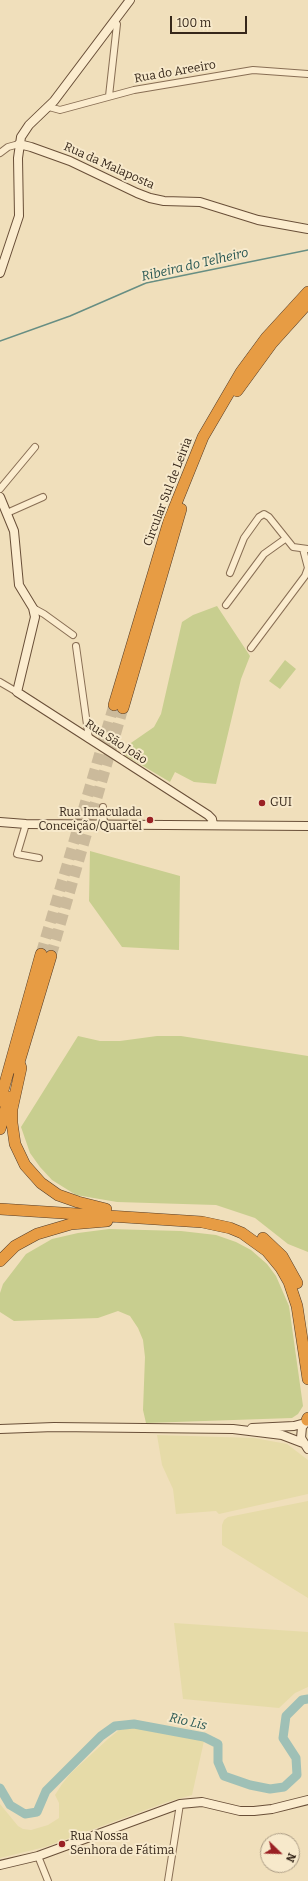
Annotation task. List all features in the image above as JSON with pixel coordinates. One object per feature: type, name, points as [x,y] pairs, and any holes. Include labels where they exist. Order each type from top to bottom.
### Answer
[{"type":"highway","name":"Circular Sul de Leiria","points":[[118,706],[167,528],[191,463],[214,415],[230,387],[308,292]]},
{"type":"highway","name":"Circular Sul de Leiria","points":[[269,340],[308,303]]},
{"type":"highway","points":[[0,1076],[19,1030],[46,955],[19,1062],[0,1129]]},
{"type":"highway","points":[[0,1101],[19,1030]]},
{"type":"highway","points":[[19,1062],[21,1068],[12,1109],[12,1122],[15,1144],[25,1165],[41,1183],[58,1195],[106,1209]]},
{"type":"highway","points":[[2,1207],[106,1209],[205,1215],[231,1221],[249,1229],[272,1246],[289,1266],[302,1296],[308,1324]]},
{"type":"highway","points":[[2,1207],[196,1221],[219,1225],[242,1233],[267,1251],[281,1268],[293,1290],[299,1314],[308,1379]]},
{"type":"highway","points":[[0,1261],[22,1241],[45,1231],[87,1222],[143,1218]]},
{"type":"street","points":[[0,273],[19,216],[19,144],[26,128],[49,107],[130,0]]},
{"type":"street","points":[[109,96],[118,24],[114,21]]},
{"type":"street","name":"Rua do Areeiro","points":[[49,107],[60,110],[134,90],[253,70],[308,74]]},
{"type":"street","points":[[0,153],[8,147],[19,144]]},
{"type":"street","name":"Rua da Malaposta","points":[[19,144],[70,161],[150,198],[164,201],[200,202],[258,220],[308,229]]},
{"type":"street","points":[[0,145],[8,147]]},
{"type":"street","points":[[0,489],[35,447]]},
{"type":"street","points":[[0,496],[16,537],[19,585],[33,608],[34,624],[17,692]]},
{"type":"street","points":[[7,513],[43,497]]},
{"type":"street","points":[[230,573],[244,538],[259,517],[266,514],[293,546],[306,549],[308,568],[306,576],[251,648]]},
{"type":"street","points":[[226,605],[264,554],[285,538]]},
{"type":"street","points":[[33,608],[73,635]]},
{"type":"street","points":[[76,646],[89,739]]},
{"type":"street","name":"Rua São João","points":[[0,682],[208,815],[212,819],[213,826]]},
{"type":"street","points":[[103,807],[104,825]]},
{"type":"street","points":[[0,822],[26,824],[308,826]]},
{"type":"street","points":[[26,824],[17,854],[39,858]]},
{"type":"street","points":[[0,1429],[54,1427],[233,1429],[294,1426],[307,1420]]},
{"type":"street","points":[[306,1446],[301,1433],[307,1420]]},
{"type":"street","points":[[233,1429],[282,1436],[306,1446]]},
{"type":"street","points":[[0,1865],[38,1856],[180,1804],[202,1802],[240,1811],[254,1811],[266,1810],[308,1800]]},
{"type":"street","points":[[168,1881],[180,1804]]},
{"type":"street","points":[[38,1856],[48,1881]]},
{"type":"shaded area","points":[[157,1435],[254,1438],[287,1444],[308,1460],[308,1494],[219,1514],[216,1511],[176,1514],[173,1489],[162,1465]]},
{"type":"shaded area","points":[[308,1501],[308,1598],[222,1545],[222,1525],[224,1520],[228,1517]]},
{"type":"shaded area","points":[[174,1623],[308,1632],[308,1687],[295,1693],[279,1708],[183,1699]]},
{"type":"shaded area","points":[[142,1728],[204,1741],[192,1795],[167,1802],[45,1847],[0,1858],[0,1804],[18,1826],[23,1829],[31,1830],[48,1825],[59,1818],[59,1803],[55,1795],[71,1773],[119,1730]]},
{"type":"green space","points":[[217,606],[250,656],[241,679],[216,784],[194,782],[175,772],[170,782],[123,754],[128,745],[154,727],[161,714],[182,622],[193,615]]},
{"type":"green space","points":[[285,660],[296,669],[280,689],[269,681]]},
{"type":"green space","points":[[90,851],[180,876],[179,950],[122,947],[89,901]]},
{"type":"green space","points":[[78,1036],[100,1041],[120,1041],[157,1036],[181,1036],[308,1056],[308,1252],[288,1244],[255,1218],[216,1205],[117,1202],[76,1195],[52,1180],[30,1153],[21,1127]]},
{"type":"green space","points":[[109,1229],[181,1231],[216,1235],[236,1242],[251,1250],[267,1264],[276,1276],[289,1306],[303,1406],[298,1414],[292,1418],[146,1423],[143,1410],[145,1357],[143,1340],[138,1328],[130,1316],[118,1311],[98,1318],[14,1321],[0,1312],[0,1293],[3,1284],[26,1254],[52,1239],[78,1233]]},
{"type":"waterway","name":"Ribeira do Telheiro","points":[[0,341],[70,316],[146,283],[308,250]]},
{"type":"waterway","name":"Rio Lis","points":[[0,1788],[10,1805],[25,1814],[37,1812],[46,1791],[101,1736],[115,1726],[134,1724],[204,1737],[218,1744],[218,1762],[224,1776],[250,1785],[270,1789],[284,1787],[297,1775],[296,1758],[283,1738],[286,1716],[302,1700],[308,1699]]},
{"type":"tunnel","points":[[41,954],[114,705]]},
{"type":"tunnel","points":[[51,956],[123,708]]},
{"type":"place","name":"GUI","points":[[262,803]]},
{"type":"place","name":"Rua Imaculada Conceição/Quartel","points":[[150,820]]},
{"type":"place","name":"Rua Nossa Senhora de Fátima","points":[[62,1844]]}]
